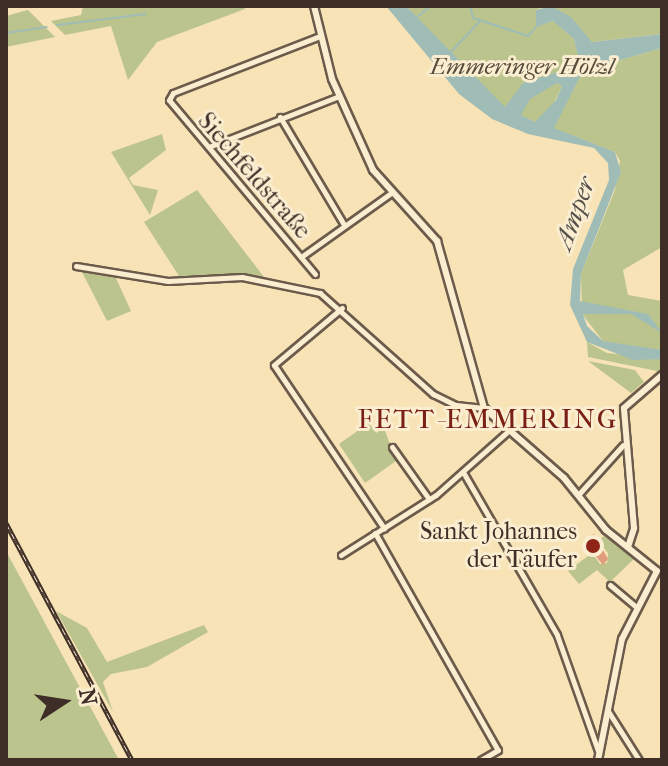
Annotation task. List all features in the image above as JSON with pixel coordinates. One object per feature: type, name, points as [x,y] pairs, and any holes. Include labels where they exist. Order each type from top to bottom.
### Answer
[{"type":"street","points":[[314,6],[339,96],[391,193],[437,241],[484,408],[506,433],[578,495],[597,521],[659,571],[636,607],[622,639],[598,760]]},
{"type":"street","name":"Siechfeldstraße","points":[[315,274],[211,146],[169,100],[187,87],[320,36]]},
{"type":"street","points":[[211,146],[339,96]]},
{"type":"street","points":[[280,117],[344,225]]},
{"type":"street","points":[[301,257],[391,193]]},
{"type":"street","points":[[76,266],[152,280],[267,280],[320,293],[342,308],[433,394],[456,405],[484,408]]},
{"type":"street","points":[[342,308],[274,365],[384,528]]},
{"type":"street","points":[[628,547],[634,528],[623,445],[624,408],[662,375]]},
{"type":"street","points":[[341,555],[429,499],[506,433]]},
{"type":"street","points":[[578,495],[623,445]]},
{"type":"street","points":[[392,447],[429,499]]},
{"type":"street","points":[[463,472],[555,631],[598,751]]},
{"type":"street","points":[[375,533],[498,750],[481,760]]},
{"type":"street","points":[[610,585],[636,607]]},
{"type":"street","points":[[607,710],[639,760]]},
{"type":"street","points":[[588,725],[603,723]]},
{"type":"green space","points":[[83,6],[243,6],[245,9],[157,42],[128,80],[111,26],[65,35],[51,21],[81,15]]},
{"type":"green space","name":"Emmeringer Hölzl","points":[[406,6],[545,6],[536,10],[536,26],[554,21],[574,39],[581,65],[566,78],[543,126],[495,103]]},
{"type":"green space","name":"Emmeringer Hölzl","points":[[551,6],[662,6],[662,34],[592,42]]},
{"type":"green space","points":[[28,10],[55,37],[6,47],[6,16]]},
{"type":"green space","points":[[662,48],[662,247],[623,270],[628,295],[662,301],[662,350],[649,352],[603,341],[582,314],[581,274],[615,190],[620,161],[615,152],[553,128],[583,71]]},
{"type":"green space","points":[[162,134],[166,150],[129,178],[133,185],[158,190],[150,215],[111,152]]},
{"type":"green space","points":[[197,190],[264,277],[181,279],[144,222]]},
{"type":"green space","points":[[82,272],[116,278],[131,311],[107,321]]},
{"type":"green space","points":[[587,342],[607,353],[662,359],[662,372],[588,357]]},
{"type":"green space","points":[[588,361],[635,370],[644,382],[631,393]]},
{"type":"green space","points":[[369,423],[376,433],[384,428],[396,461],[365,483],[339,444]]},
{"type":"green space","points":[[604,536],[636,557],[610,582],[597,570],[579,584],[568,571],[592,553],[600,564],[607,563],[608,553],[598,541]]},
{"type":"green space","points":[[6,551],[119,760],[6,760]]},
{"type":"green space","points":[[56,611],[87,628],[107,662],[204,625],[208,632],[147,667],[111,674],[103,682],[113,712]]},
{"type":"water","points":[[386,6],[406,6],[505,107],[523,83],[580,65],[574,39],[553,21],[536,27],[536,10],[551,6],[571,17],[592,42],[662,34],[662,48],[583,71],[554,128],[615,152],[621,172],[581,274],[580,301],[648,314],[662,333],[631,314],[583,314],[587,326],[603,341],[662,350],[662,359],[633,360],[587,342],[570,305],[573,269],[609,180],[608,163],[594,148],[528,134],[492,119],[459,94]],"holes":[[[557,83],[562,86],[556,100],[535,122],[521,115],[530,99]]]},
{"type":"building","name":"Sankt Johannes der Täufer","points":[[594,534],[608,559],[603,565],[583,541]]},
{"type":"waterway","points":[[416,18],[431,6]]},
{"type":"waterway","name":"Amper","points":[[470,6],[473,18],[528,36],[536,27]]},
{"type":"waterway","points":[[57,25],[145,14]]},
{"type":"waterway","name":"Amper","points":[[450,53],[481,20]]},
{"type":"waterway","points":[[6,33],[47,27]]},
{"type":"railway","points":[[6,523],[132,760]]},
{"type":"place","name":"Sankt Johannes der Täufer","points":[[593,546]]},
{"type":"district","name":"FETT-EMMERING","points":[[488,419]]}]
